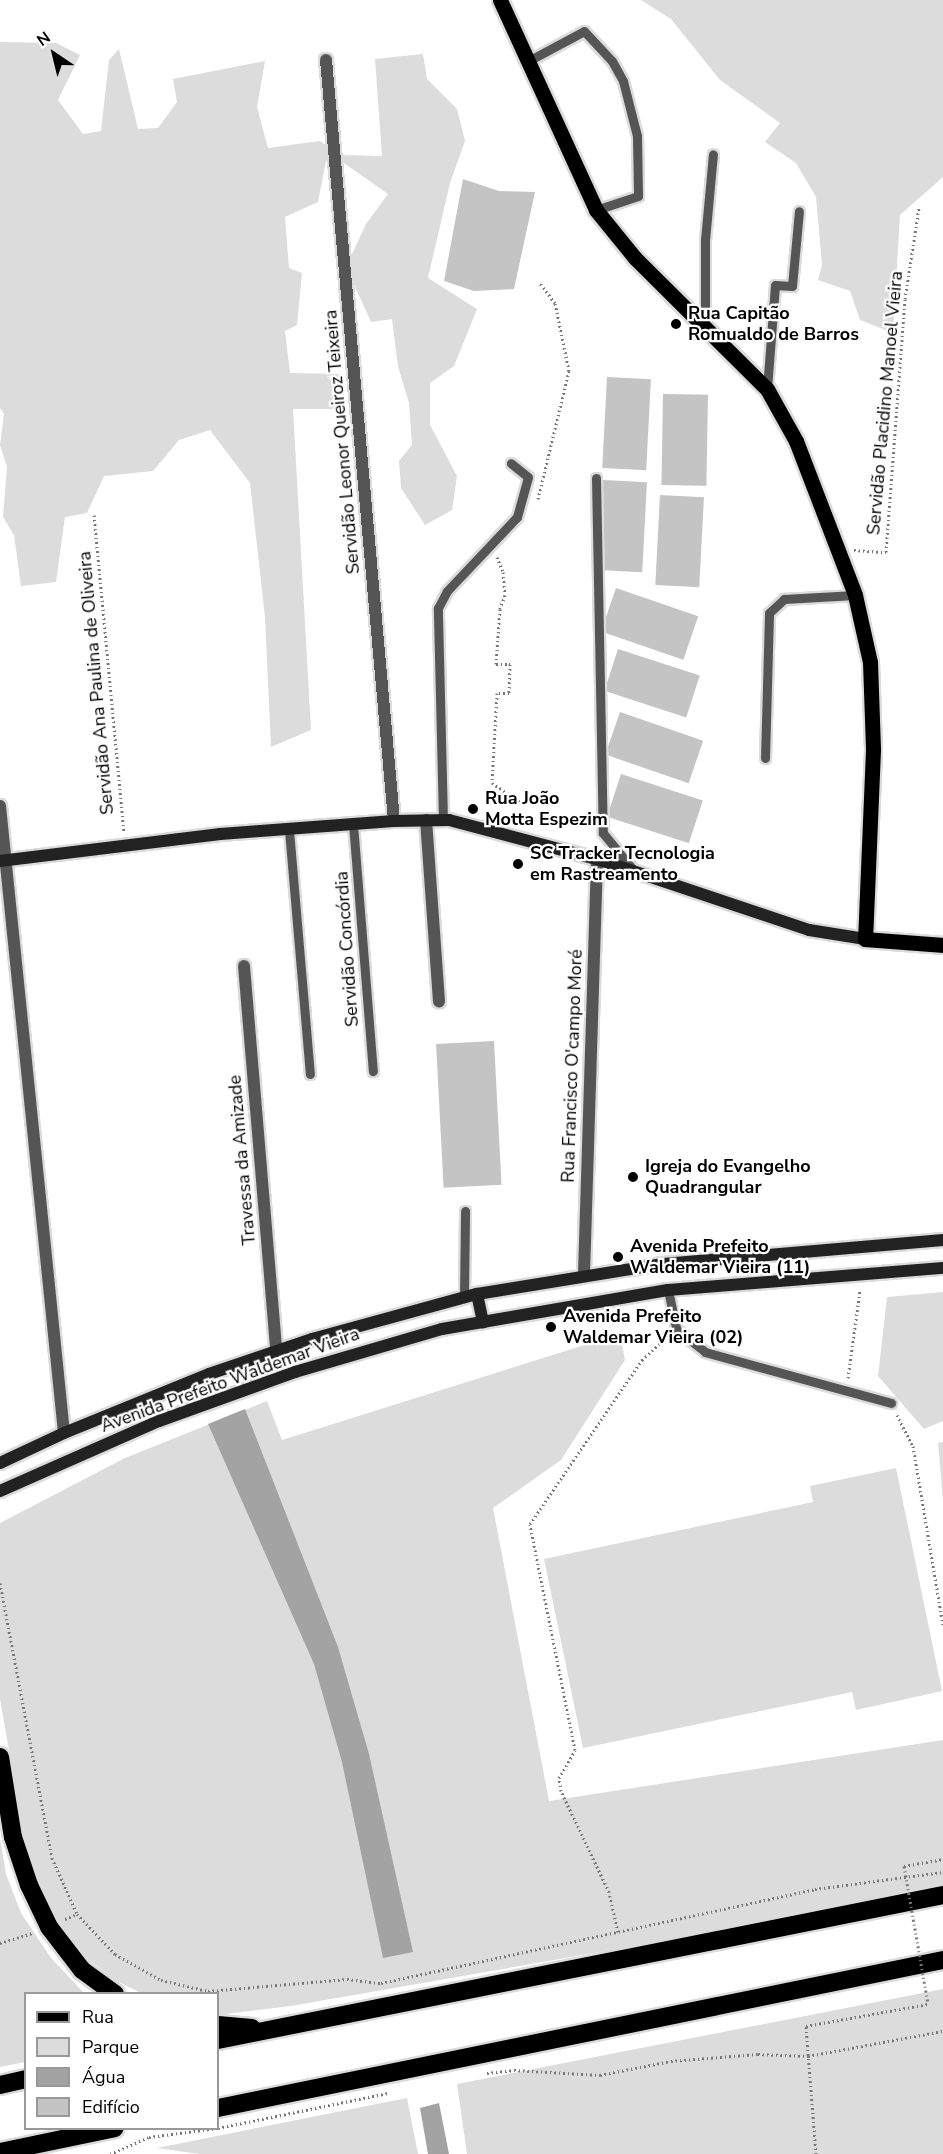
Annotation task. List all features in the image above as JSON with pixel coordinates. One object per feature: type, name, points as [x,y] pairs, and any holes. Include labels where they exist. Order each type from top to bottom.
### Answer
[{"type":"highway","points":[[0,1756],[13,1837],[28,1885],[49,1927],[82,1970],[112,1992]]},
{"type":"highway","points":[[219,2040],[943,1894]]},
{"type":"highway","points":[[219,2108],[943,1960]]},
{"type":"highway","points":[[219,2025],[271,2029]]},
{"type":"highway","points":[[0,2085],[24,2079]]},
{"type":"highway","points":[[0,2152],[105,2130]]},
{"type":"main road","points":[[500,0],[530,60],[596,210],[635,258],[767,389],[795,441],[838,549],[864,627],[873,699],[866,939]]},
{"type":"main road","points":[[3,861],[126,848],[220,834],[394,821],[443,820],[480,826],[597,859],[809,930],[866,939],[943,945]]},
{"type":"main road","name":"Avenida Prefeito Waldemar Vieira","points":[[0,1463],[64,1433],[276,1351],[464,1297],[584,1274],[719,1258],[943,1240]]},
{"type":"main road","name":"Avenida Prefeito Waldemar Vieira","points":[[0,1491],[159,1420],[295,1372],[442,1329],[668,1290],[943,1269]]},
{"type":"main road","points":[[477,1294],[483,1322]]},
{"type":"street","name":"Servidão Leonor Queiroz Teixeira","points":[[326,60],[394,821]]},
{"type":"street","points":[[0,806],[3,861],[64,1433]]},
{"type":"street","points":[[426,820],[439,1002]]},
{"type":"street","name":"Rua Francisco O'campo Moré","points":[[584,1274],[597,859]]},
{"type":"street","name":"Travessa da Amizade","points":[[244,966],[276,1351]]},
{"type":"lane","points":[[530,60],[584,31],[612,61],[622,81],[637,136],[639,196],[596,210]]},
{"type":"lane","points":[[705,326],[705,240],[713,154]]},
{"type":"lane","points":[[767,389],[775,285],[792,286],[799,212]]},
{"type":"lane","points":[[443,820],[438,608],[447,591],[517,517],[528,477],[511,463]]},
{"type":"lane","points":[[596,478],[603,833],[635,872]]},
{"type":"lane","points":[[765,758],[769,613],[784,599],[855,596]]},
{"type":"lane","name":"Servidão Concórdia","points":[[353,824],[373,1071]]},
{"type":"lane","points":[[289,830],[310,1074]]},
{"type":"lane","points":[[464,1297],[465,1211]]},
{"type":"lane","points":[[668,1290],[676,1329],[705,1352],[891,1403]]},
{"type":"path","name":"Servidão Placidino Manoel Vieira","points":[[838,549],[886,552],[905,299],[919,208]]},
{"type":"path","name":"Servidão Ana Paulina de Oliveira","points":[[94,515],[126,848]]},
{"type":"path","points":[[496,664],[510,664],[510,674],[509,693],[497,693],[492,783],[520,802]]},
{"type":"path","points":[[846,1391],[861,1276]]},
{"type":"path","points":[[618,1932],[609,1892],[561,1791],[559,1778],[575,1750],[530,1524],[642,1360],[676,1329]]},
{"type":"path","points":[[891,1403],[913,1446],[943,1625]]},
{"type":"path","points":[[0,1582],[51,1858],[77,1914],[115,1954],[161,1980],[207,1991],[347,1979],[381,1983],[815,1889],[943,1872]]},
{"type":"path","points":[[816,2154],[806,2026],[928,2004],[904,1866],[943,1858]]},
{"type":"path","points":[[59,1922],[77,1914]]},
{"type":"path","points":[[0,1943],[39,1930]]},
{"type":"path","points":[[483,2074],[514,2070],[600,2075],[671,2061],[758,2054],[808,2056],[943,2031]]},
{"type":"path","points":[[219,2128],[396,2092]]},
{"type":"path","points":[[110,2154],[149,2138],[203,2130]]},
{"type":"green space","points":[[641,0],[943,0],[943,177],[900,215],[893,333],[860,320],[850,291],[818,280],[822,265],[816,197],[796,163],[765,142],[780,123],[720,80],[671,19]]},
{"type":"green space","points":[[0,42],[56,43],[80,55],[58,100],[83,134],[101,131],[109,60],[119,49],[138,129],[158,128],[177,102],[173,79],[265,61],[257,107],[268,148],[320,141],[341,155],[382,156],[375,59],[423,54],[427,79],[457,109],[465,141],[450,183],[428,278],[477,309],[454,366],[430,383],[430,425],[457,476],[452,510],[425,525],[401,488],[399,461],[412,445],[409,403],[398,366],[392,319],[371,322],[346,267],[366,224],[388,194],[334,156],[326,161],[318,202],[285,217],[289,268],[302,273],[297,325],[285,331],[290,373],[343,374],[343,409],[293,409],[311,730],[271,747],[265,617],[250,483],[210,430],[179,440],[153,471],[104,476],[87,513],[65,517],[56,582],[21,586],[14,535],[3,517],[7,467],[0,445],[4,414],[0,408]]},
{"type":"green space","points":[[943,1292],[943,1421],[924,1429],[878,1376],[887,1297]]},
{"type":"green space","points":[[620,1334],[625,1360],[561,1460],[493,1508],[549,1801],[943,1740],[943,1886],[765,1923],[291,2006],[219,2015],[219,1992],[139,1992],[115,1980],[83,1955],[52,1913],[27,1852],[0,1699],[0,1523],[125,1458],[267,1401],[282,1440]]},
{"type":"green space","points":[[943,1442],[943,1500],[938,1443]]},
{"type":"green space","points":[[896,1468],[942,1691],[856,1710],[852,1692],[583,1748],[544,1559],[813,1502],[810,1486]]},
{"type":"green space","points":[[0,1838],[6,1874],[21,1913],[51,1958],[83,1992],[24,1992],[24,2062],[0,2067]]},
{"type":"green space","points":[[943,1989],[943,2154],[467,2154],[457,2084]]},
{"type":"green space","points":[[407,2098],[418,2154],[200,2154],[157,2148]]},
{"type":"water","points":[[245,1409],[338,1647],[369,1754],[413,1952],[383,1958],[342,1762],[314,1664],[208,1424]]},
{"type":"water","points":[[439,2103],[449,2154],[428,2154],[420,2108]]},
{"type":"building","points":[[463,179],[499,191],[535,192],[514,289],[474,291],[444,281]]},
{"type":"building","points":[[607,377],[651,379],[646,470],[602,468]]},
{"type":"building","points":[[663,394],[708,395],[706,486],[661,485]]},
{"type":"building","points":[[603,480],[647,482],[642,572],[598,570]]},
{"type":"building","points":[[660,495],[704,497],[699,587],[655,585]]},
{"type":"building","points":[[616,588],[698,616],[683,660],[601,631]]},
{"type":"building","points":[[618,649],[700,676],[686,717],[604,691]]},
{"type":"building","points":[[620,712],[703,741],[689,783],[605,755]]},
{"type":"building","points":[[621,774],[703,801],[689,843],[607,817]]},
{"type":"building","points":[[494,1041],[502,1185],[444,1188],[436,1044]]},
{"type":"place","name":"Rua Capitão Romualdo de Barros","points":[[676,324]]},
{"type":"place","name":"Rua João Motta Espezim","points":[[473,809]]},
{"type":"place","name":"SC Tracker Tecnologia em Rastreamento","points":[[518,864]]},
{"type":"place","name":"Igreja do Evangelho Quadrangular","points":[[633,1177]]},
{"type":"place","name":"Avenida Prefeito Waldemar Vieira (11)","points":[[618,1257]]},
{"type":"place","name":"Avenida Prefeito Waldemar Vieira (02)","points":[[551,1327]]}]
